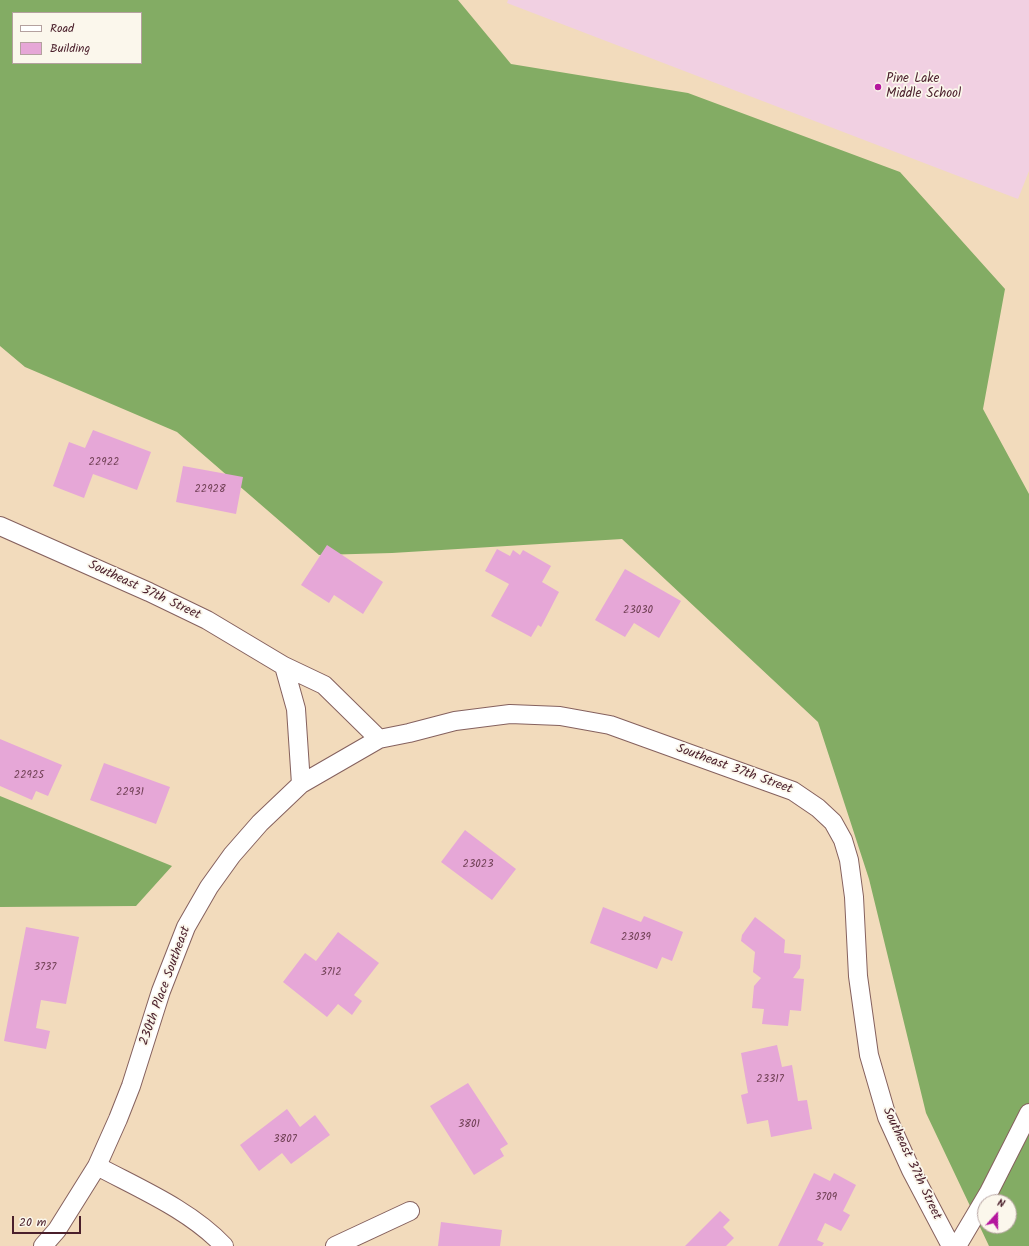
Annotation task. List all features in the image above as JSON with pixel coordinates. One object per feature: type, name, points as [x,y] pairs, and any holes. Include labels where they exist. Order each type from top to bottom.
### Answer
[{"type":"street","name":"Southeast 37th Street","points":[[0,526],[188,610],[284,666],[324,685],[379,739],[455,721],[510,714],[560,716],[610,725],[793,791],[818,808],[833,822],[843,840],[849,860],[854,897],[858,976],[869,1055],[887,1117],[911,1170],[951,1246]]},
{"type":"street","points":[[284,666],[296,709],[300,736],[301,784]]},
{"type":"street","name":"230th Place Southeast","points":[[43,1246],[57,1230],[97,1166],[131,1086],[161,991],[186,927],[209,887],[232,855],[260,823],[301,784],[379,739]]},
{"type":"street","points":[[957,1246],[989,1192],[1029,1113]]},
{"type":"street","points":[[97,1166],[181,1212],[212,1234],[224,1246]]},
{"type":"street","points":[[335,1246],[410,1212]]},
{"type":"shaded area","name":"Pine Lake Middle School","points":[[508,0],[1029,0],[1029,171],[1018,199],[507,3]]},
{"type":"green space","points":[[0,0],[458,0],[511,64],[688,93],[900,172],[1005,289],[983,409],[1029,494],[1029,1246],[989,1246],[983,1234],[1017,1234],[1017,1194],[977,1194],[977,1221],[926,1113],[869,879],[818,722],[622,539],[392,553],[319,555],[177,432],[25,367],[0,346]]},
{"type":"green space","points":[[0,796],[172,866],[136,906],[0,907]]},
{"type":"building","points":[[93,430],[151,452],[137,490],[93,474],[84,498],[53,486],[69,442],[85,448]]},
{"type":"building","points":[[183,466],[243,477],[236,514],[176,502]]},
{"type":"building","points":[[327,545],[383,582],[363,614],[334,595],[329,603],[301,585]]},
{"type":"building","points":[[497,549],[510,556],[513,550],[520,555],[523,550],[551,566],[542,582],[559,592],[541,627],[538,625],[531,637],[491,616],[509,584],[485,571]]},
{"type":"building","points":[[625,569],[681,601],[659,638],[634,623],[625,637],[595,620]]},
{"type":"building","points":[[0,739],[62,765],[48,796],[36,791],[32,800],[0,786]]},
{"type":"building","points":[[104,763],[170,787],[156,824],[90,800]]},
{"type":"building","points":[[465,830],[516,869],[492,900],[441,862]]},
{"type":"building","points":[[603,907],[641,922],[644,916],[683,932],[672,961],[662,957],[657,969],[590,943]]},
{"type":"building","points":[[755,917],[785,940],[784,953],[801,955],[800,968],[793,978],[804,979],[801,1011],[790,1010],[788,1026],[762,1024],[764,1009],[752,1008],[754,986],[761,978],[753,972],[755,952],[741,941],[742,935]]},
{"type":"building","points":[[26,927],[79,937],[66,1004],[41,1000],[36,1028],[50,1031],[46,1049],[4,1041]]},
{"type":"building","points":[[338,932],[379,963],[354,995],[362,1001],[352,1015],[338,1004],[327,1017],[283,982],[305,953],[316,961]]},
{"type":"building","points":[[777,1045],[782,1067],[792,1065],[798,1101],[807,1100],[812,1129],[771,1137],[768,1120],[747,1124],[741,1095],[748,1093],[741,1053]]},
{"type":"building","points":[[468,1083],[508,1144],[500,1149],[504,1156],[474,1175],[430,1106]]},
{"type":"building","points":[[287,1109],[300,1127],[315,1115],[330,1135],[291,1164],[282,1153],[259,1171],[240,1145]]},
{"type":"building","points":[[814,1173],[830,1181],[834,1173],[856,1185],[843,1211],[850,1215],[841,1231],[825,1223],[817,1240],[824,1243],[822,1246],[778,1246]]},
{"type":"building","points":[[720,1211],[730,1220],[723,1227],[734,1238],[726,1246],[685,1246]]},
{"type":"building","points":[[441,1222],[502,1230],[500,1246],[438,1246]]},
{"type":"place","name":"Pine Lake Middle School","points":[[878,87]]}]
